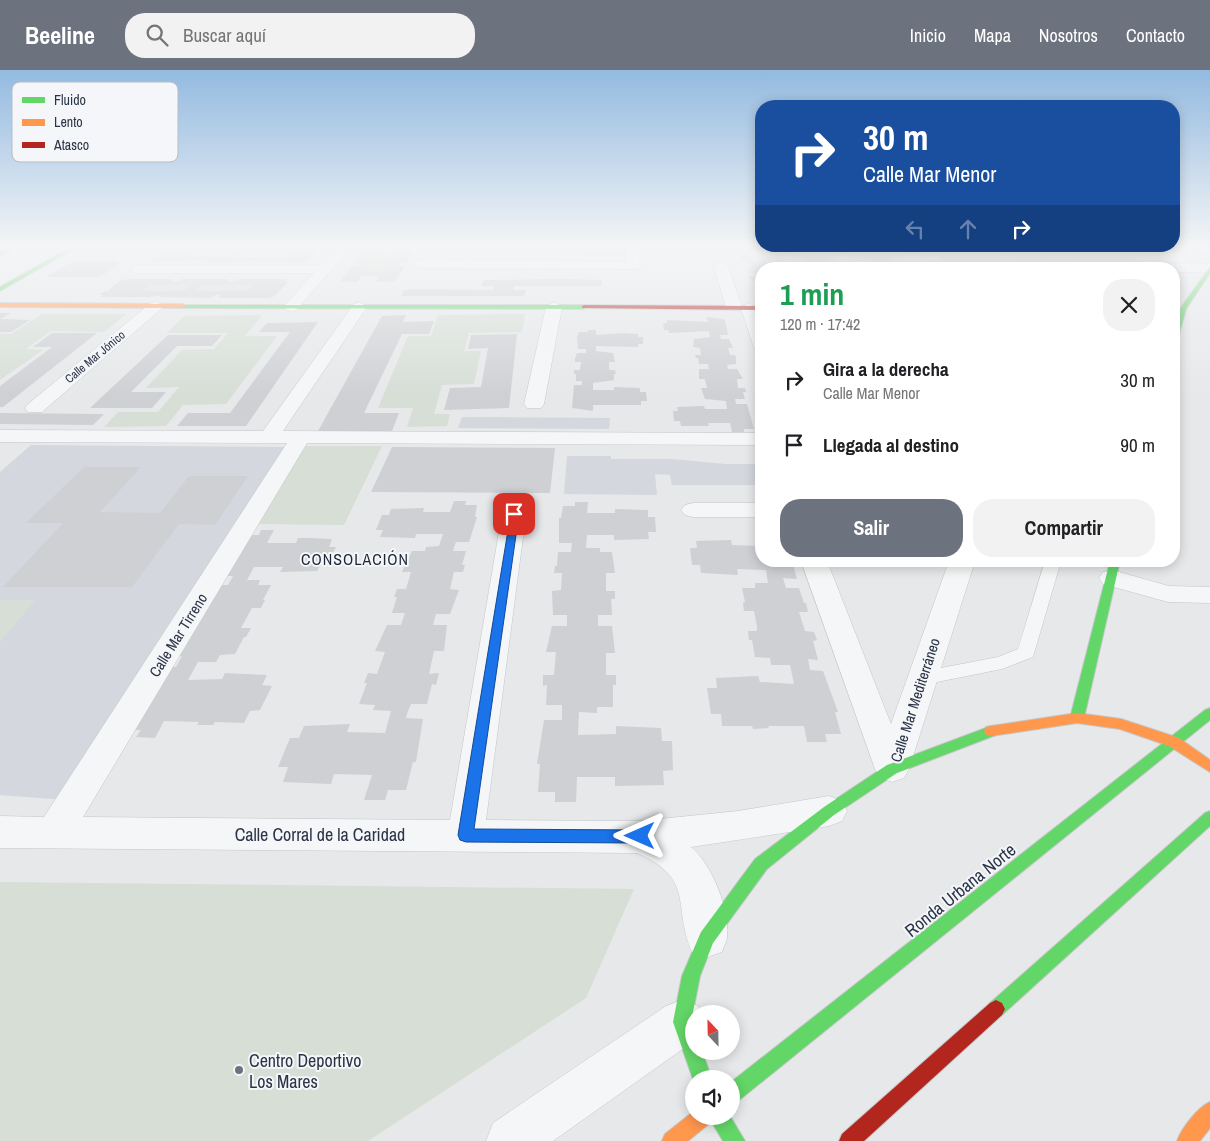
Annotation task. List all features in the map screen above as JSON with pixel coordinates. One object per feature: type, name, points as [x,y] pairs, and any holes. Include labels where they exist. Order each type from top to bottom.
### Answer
[{"type":"street","points":[[291,307],[301,296]]},
{"type":"street","points":[[740,296],[748,308],[755,328]]},
{"type":"street","points":[[1180,307],[1189,296]]},
{"type":"street","points":[[0,306],[748,308]]},
{"type":"street","name":"Calle Mar Jónico","points":[[34,408],[156,306]]},
{"type":"street","points":[[269,437],[359,307]]},
{"type":"street","points":[[534,404],[554,307]]},
{"type":"street","points":[[0,436],[755,438]]},
{"type":"street","name":"Calle Mar Tirreno","points":[[54,832],[302,437]]},
{"type":"street","points":[[693,510],[755,510]]},
{"type":"street","points":[[466,835],[514,514]]},
{"type":"street","name":"Calle Mar Mediterráneo","points":[[816,567],[892,770]]},
{"type":"street","name":"Calle Mar Mediterráneo","points":[[892,770],[960,567]]},
{"type":"street","points":[[1077,718],[1114,569],[1168,594],[1210,595]]},
{"type":"street","name":"Ronda Urbana Norte","points":[[740,1087],[1210,713]]},
{"type":"street","points":[[699,1070],[682,1022],[691,976],[707,938],[762,864],[829,811],[892,770],[984,732],[1077,718],[1121,724],[1174,742],[1210,768]]},
{"type":"street","name":"Calle Corral de la Caridad","points":[[0,832],[640,836],[738,826],[829,811]]},
{"type":"street","points":[[849,1141],[1210,817]]},
{"type":"street","name":"Calle Corral de la Caridad","points":[[640,836],[675,855],[697,881],[704,908],[707,938]]},
{"type":"street","points":[[511,1141],[682,1022]]},
{"type":"street","points":[[1187,1141],[1210,1112]]},
{"type":"street","points":[[672,1141],[692,1125]]},
{"type":"street","points":[[724,1125],[735,1141]]},
{"type":"lane","points":[[922,678],[1002,663],[1026,653],[1051,567]]},
{"type":"shaded area","points":[[42,314],[127,314],[104,332],[51,331],[26,349],[43,350],[0,380],[0,334],[11,334]]},
{"type":"shaded area","points":[[525,314],[522,332],[469,333],[464,351],[481,351],[474,384],[442,385],[434,414],[450,414],[447,426],[407,427],[413,408],[378,408],[408,336],[431,336],[438,315]]},
{"type":"shaded area","points":[[262,315],[245,336],[277,336],[226,404],[183,405],[166,426],[104,427],[118,412],[158,412],[179,387],[146,388],[182,350],[214,349],[228,333],[167,333],[184,316]]},
{"type":"shaded area","points":[[462,417],[610,418],[609,429],[458,428]]},
{"type":"shaded area","points":[[31,445],[289,447],[66,800],[0,795],[0,472]]},
{"type":"shaded area","points":[[305,446],[382,446],[344,525],[257,524]]},
{"type":"shaded area","points":[[567,456],[611,456],[611,459],[672,459],[726,464],[755,464],[755,485],[672,485],[670,475],[655,474],[657,495],[564,494]]},
{"type":"shaded area","points":[[0,600],[36,600],[0,642]]},
{"type":"shaded area","name":"Centro Deportivo Los Mares","points":[[0,882],[634,889],[586,998],[368,1141],[0,1141]]},
{"type":"building","points":[[102,296],[156,296],[150,297],[100,297]]},
{"type":"building","points":[[161,296],[214,296],[209,298],[159,297]]},
{"type":"building","points":[[220,296],[275,296],[269,298],[218,298]]},
{"type":"building","points":[[0,313],[11,313],[0,319]]},
{"type":"building","points":[[406,315],[403,322],[434,321],[429,334],[402,334],[364,413],[399,413],[392,431],[318,431],[382,316]]},
{"type":"building","points":[[706,317],[724,319],[728,335],[720,335],[721,339],[729,339],[733,348],[728,348],[730,355],[735,355],[736,358],[736,364],[727,365],[728,369],[737,369],[743,379],[737,379],[738,388],[745,388],[746,392],[743,392],[745,399],[735,399],[736,404],[747,404],[754,429],[744,429],[744,432],[732,432],[730,423],[708,423],[709,426],[681,426],[680,421],[674,421],[673,411],[678,411],[677,407],[704,406],[705,409],[727,409],[726,401],[705,399],[701,388],[707,388],[705,379],[699,379],[699,369],[709,369],[708,364],[699,364],[698,358],[696,358],[695,355],[701,355],[700,348],[693,347],[694,339],[710,337],[709,331],[669,333],[668,330],[664,330],[663,323],[667,323],[667,320],[708,322]]},
{"type":"building","points":[[0,319],[30,320],[11,332],[0,332]]},
{"type":"building","points":[[318,322],[246,426],[177,426],[188,413],[230,413],[290,332],[259,332],[267,323]]},
{"type":"building","points":[[588,330],[596,330],[596,335],[623,333],[638,334],[638,337],[643,337],[643,344],[638,344],[638,347],[596,346],[596,351],[613,353],[615,362],[609,362],[609,368],[610,370],[615,370],[616,374],[614,374],[614,380],[593,383],[593,390],[614,390],[614,387],[640,388],[640,392],[646,392],[647,401],[641,401],[641,405],[593,405],[593,411],[572,408],[574,385],[582,385],[582,381],[576,381],[576,374],[574,374],[574,370],[580,370],[581,362],[575,362],[575,359],[577,353],[586,353],[586,349],[578,349],[577,337],[579,332],[588,332]]},
{"type":"building","points":[[52,333],[97,333],[3,407],[0,407],[0,386],[52,347],[33,347]]},
{"type":"building","points":[[517,334],[509,408],[444,410],[450,388],[481,387],[488,348],[468,349],[471,335]]},
{"type":"building","points":[[168,335],[222,335],[212,346],[177,346],[131,392],[166,392],[152,408],[90,408]]},
{"type":"building","points":[[0,413],[104,414],[93,425],[0,424]]},
{"type":"building","points":[[392,447],[555,448],[550,493],[371,492]]},
{"type":"building","points":[[84,467],[141,467],[100,512],[160,513],[189,476],[248,476],[215,525],[179,524],[132,587],[3,587],[63,523],[26,523]]},
{"type":"building","points":[[454,501],[466,501],[465,505],[477,505],[475,517],[477,517],[469,542],[456,542],[454,547],[453,551],[466,551],[462,565],[465,565],[463,572],[454,572],[450,589],[459,590],[450,614],[436,614],[433,625],[447,625],[444,651],[434,651],[429,674],[439,673],[436,685],[432,684],[427,704],[411,704],[406,718],[423,719],[416,762],[413,762],[406,790],[388,790],[385,800],[364,800],[372,775],[334,774],[331,784],[283,782],[288,767],[278,767],[290,738],[299,738],[304,726],[350,724],[347,732],[385,733],[391,711],[373,710],[375,705],[359,704],[367,683],[364,683],[368,673],[377,674],[385,652],[375,651],[387,625],[401,625],[405,613],[392,613],[397,597],[394,597],[397,589],[406,589],[411,572],[402,572],[412,551],[425,551],[426,547],[439,546],[443,534],[416,534],[415,538],[380,537],[383,530],[376,530],[382,515],[389,515],[391,509],[424,508],[423,512],[450,512]]},
{"type":"building","points":[[575,502],[588,502],[587,513],[615,513],[615,509],[648,510],[648,517],[655,517],[656,532],[648,532],[649,539],[614,540],[614,535],[587,535],[586,548],[600,548],[600,552],[612,552],[615,573],[606,573],[606,591],[615,591],[615,599],[611,599],[612,615],[598,615],[598,626],[612,626],[615,653],[606,653],[606,675],[616,675],[616,685],[613,685],[613,707],[597,707],[597,713],[579,712],[578,735],[616,734],[616,726],[661,728],[662,741],[672,741],[673,770],[663,771],[664,785],[615,786],[615,777],[577,777],[576,802],[555,802],[555,792],[538,792],[540,764],[537,764],[544,720],[562,720],[562,705],[546,705],[547,685],[543,686],[543,675],[554,675],[556,652],[546,652],[552,626],[567,626],[567,615],[553,615],[552,591],[561,590],[562,573],[554,573],[555,566],[557,566],[558,552],[571,552],[572,543],[559,543],[559,518],[561,518],[563,506],[575,506]]},
{"type":"building","points":[[261,530],[274,530],[267,543],[296,543],[298,538],[332,539],[329,547],[336,547],[328,563],[321,564],[317,571],[280,572],[283,567],[254,567],[247,580],[260,580],[258,585],[271,585],[261,608],[252,608],[241,628],[251,628],[246,637],[244,637],[235,654],[220,655],[216,662],[198,662],[188,680],[222,679],[225,673],[267,675],[262,685],[272,686],[260,710],[250,711],[244,723],[215,722],[213,725],[197,725],[199,722],[164,721],[155,738],[136,737],[141,730],[124,730],[163,667],[176,667],[182,656],[172,656],[215,585],[228,585],[233,576],[220,576],[245,535],[259,535]]},
{"type":"building","points":[[731,540],[732,545],[755,546],[755,567],[794,567],[797,579],[783,578],[786,588],[799,588],[808,612],[799,612],[805,631],[814,632],[817,640],[813,641],[818,660],[808,659],[810,670],[823,671],[838,712],[835,712],[841,734],[825,734],[827,742],[807,742],[804,726],[768,726],[769,728],[753,729],[752,726],[722,726],[721,714],[711,714],[707,688],[717,688],[716,678],[758,676],[760,682],[794,684],[790,665],[771,665],[770,658],[755,657],[752,640],[749,640],[748,631],[757,631],[757,626],[754,611],[744,611],[743,603],[745,602],[742,588],[755,588],[755,583],[768,583],[766,570],[737,569],[738,575],[701,573],[700,565],[692,565],[690,548],[697,548],[696,541]]},
{"type":"traffic: fast","points":[[1180,320],[1183,309],[1192,296]]},
{"type":"traffic: fast","points":[[183,306],[584,307]]},
{"type":"traffic: fast","points":[[1077,718],[1114,567]]},
{"type":"traffic: fast","points":[[740,1087],[1210,713]]},
{"type":"traffic: fast","points":[[699,1070],[682,1022],[691,976],[707,938],[761,864],[829,811],[892,769],[991,731]]},
{"type":"traffic: fast","points":[[996,1009],[1210,817]]},
{"type":"traffic: fast","points":[[724,1125],[735,1141]]},
{"type":"traffic: slow","points":[[0,305],[183,306]]},
{"type":"traffic: slow","points":[[991,731],[1077,718],[1121,724],[1174,742],[1210,767]]},
{"type":"traffic: slow","points":[[1187,1141],[1210,1112]]},
{"type":"traffic: slow","points":[[672,1141],[692,1125]]},
{"type":"traffic: jam","points":[[584,307],[755,308]]},
{"type":"traffic: jam","points":[[849,1141],[996,1009]]},
{"type":"place","name":"Centro Deportivo Los Mares","points":[[239,1070]]},
{"type":"district","name":"CONSOLACIÓN","points":[[355,559]]},
{"type":"route","points":[[514,514],[466,835],[640,836]]}]
